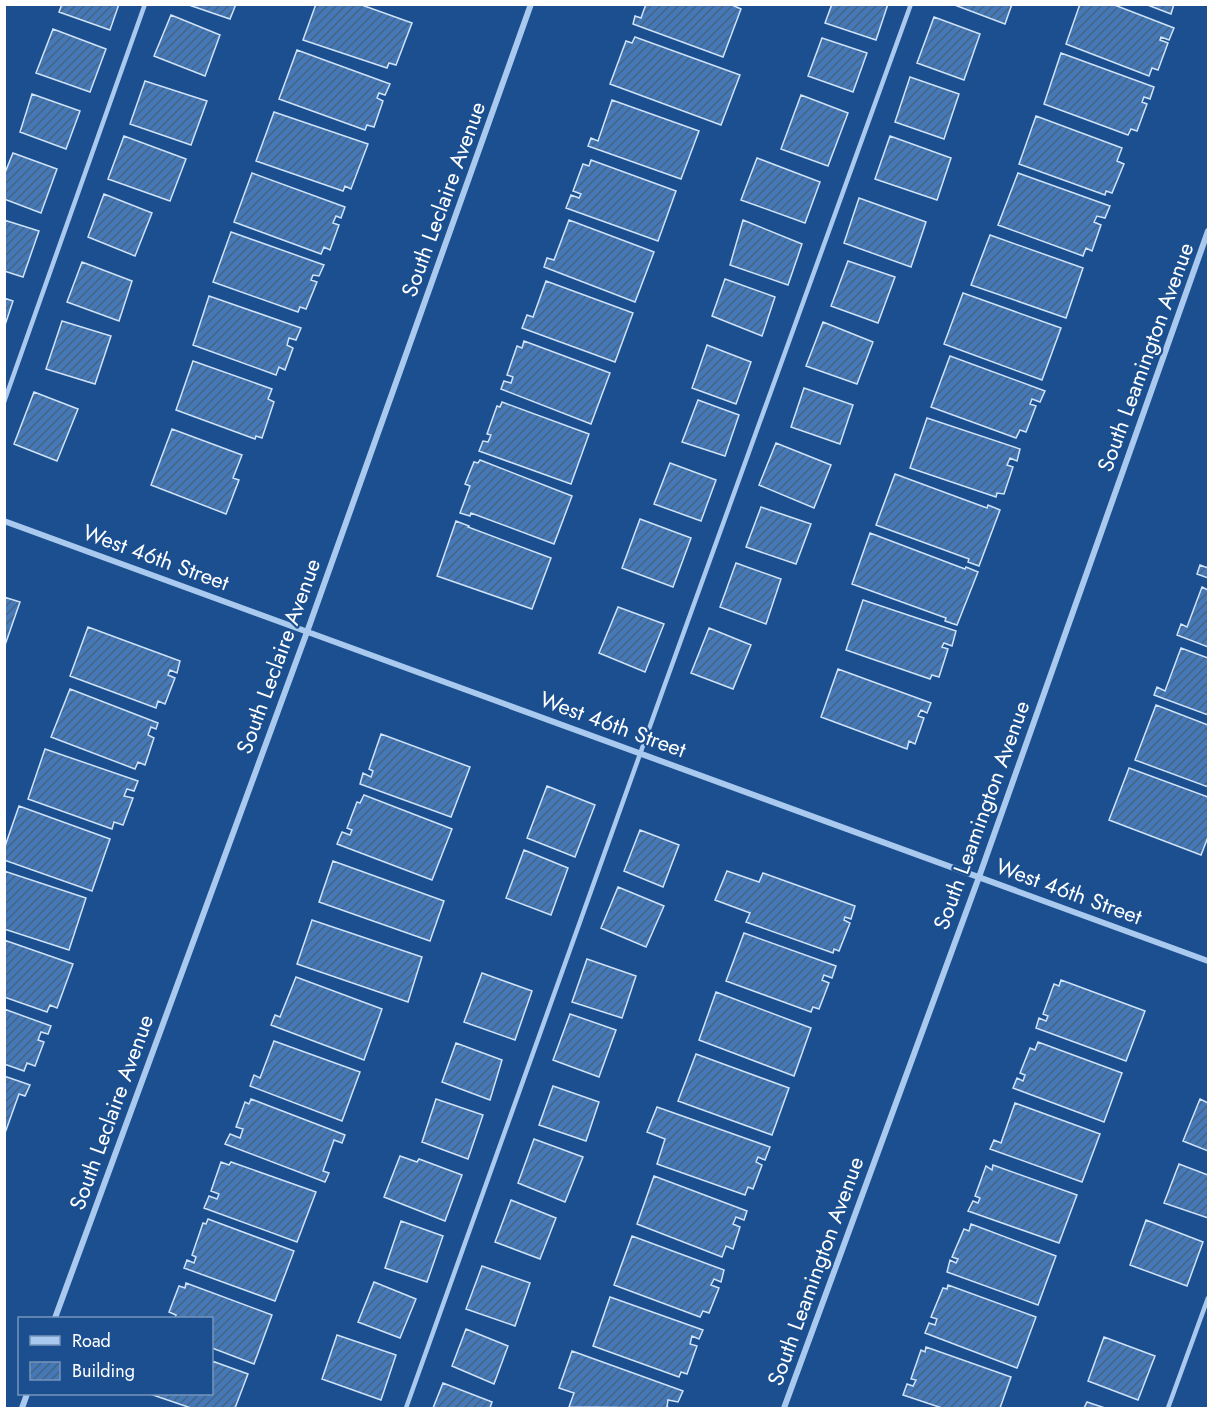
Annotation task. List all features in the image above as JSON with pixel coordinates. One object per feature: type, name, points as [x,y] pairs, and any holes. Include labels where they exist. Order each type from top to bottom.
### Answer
[{"type":"street","name":"South Leclaire Avenue","points":[[55,1317],[307,632],[531,4]]},
{"type":"street","name":"South Leamington Avenue","points":[[784,1408],[979,877],[1209,231]]},
{"type":"street","name":"West 46th Street","points":[[4,521],[1209,961]]},
{"type":"lane","points":[[4,402],[145,4]]},
{"type":"lane","points":[[406,1408],[911,4]]},
{"type":"lane","points":[[1168,1408],[1209,1298]]},
{"type":"building","points":[[62,4],[119,4],[110,30],[59,12]]},
{"type":"building","points":[[186,4],[236,4],[230,19]]},
{"type":"building","points":[[316,4],[359,4],[412,23],[396,65],[389,63],[387,68],[303,40]]},
{"type":"building","points":[[646,4],[730,4],[741,9],[723,57],[633,24],[635,16],[641,18]]},
{"type":"building","points":[[832,4],[888,4],[876,40],[825,23]]},
{"type":"building","points":[[952,4],[1012,4],[1005,24]]},
{"type":"building","points":[[1080,4],[1112,4],[1174,28],[1169,40],[1161,37],[1160,40],[1168,43],[1158,70],[1152,68],[1149,76],[1066,44]]},
{"type":"building","points":[[1145,4],[1174,4],[1171,14]]},
{"type":"building","points":[[171,15],[220,35],[205,76],[154,56]]},
{"type":"building","points":[[934,17],[980,34],[964,80],[917,63]]},
{"type":"building","points":[[53,29],[106,49],[90,92],[36,73]]},
{"type":"building","points":[[635,37],[740,75],[721,125],[610,84],[626,41],[632,43]]},
{"type":"building","points":[[822,38],[867,53],[853,92],[808,76]]},
{"type":"building","points":[[297,50],[390,84],[385,95],[379,93],[377,98],[383,101],[374,127],[367,125],[365,130],[279,99]]},
{"type":"building","points":[[1061,53],[1154,87],[1150,99],[1144,97],[1142,102],[1147,104],[1137,131],[1131,129],[1128,135],[1044,104]]},
{"type":"building","points":[[910,77],[959,94],[944,139],[895,122]]},
{"type":"building","points":[[145,81],[207,101],[191,145],[130,124]]},
{"type":"building","points":[[32,94],[80,111],[66,149],[20,132]]},
{"type":"building","points":[[801,95],[848,113],[828,166],[781,149]]},
{"type":"building","points":[[612,100],[699,131],[681,179],[588,146],[591,138],[598,141]]},
{"type":"building","points":[[274,112],[368,144],[351,189],[345,186],[343,191],[256,161]]},
{"type":"building","points":[[1036,116],[1122,148],[1117,161],[1124,164],[1112,193],[1106,191],[1105,195],[1019,164]]},
{"type":"building","points":[[124,136],[186,159],[170,201],[108,179]]},
{"type":"building","points":[[890,136],[951,158],[937,200],[875,179]]},
{"type":"building","points":[[13,153],[57,169],[41,213],[4,199],[4,175]]},
{"type":"building","points":[[757,158],[820,182],[805,223],[741,200]]},
{"type":"building","points":[[591,160],[676,191],[658,241],[566,208],[571,195],[579,198],[581,194],[573,191],[583,164],[589,166]]},
{"type":"building","points":[[252,173],[345,207],[341,218],[336,216],[333,223],[339,225],[330,250],[324,247],[321,254],[234,222]]},
{"type":"building","points":[[1018,173],[1110,206],[1105,218],[1097,216],[1094,222],[1101,225],[1092,251],[1086,248],[1083,256],[998,225]]},
{"type":"building","points":[[104,194],[152,213],[135,256],[88,237]]},
{"type":"building","points":[[859,198],[926,222],[911,267],[844,243]]},
{"type":"building","points":[[4,220],[39,231],[23,277],[4,271]]},
{"type":"building","points":[[569,220],[654,252],[635,302],[544,267],[547,258],[554,260]]},
{"type":"building","points":[[743,220],[802,244],[788,285],[730,265]]},
{"type":"building","points":[[231,232],[324,265],[319,276],[313,275],[311,280],[317,282],[306,309],[300,307],[298,312],[213,282]]},
{"type":"building","points":[[990,235],[1083,268],[1066,318],[971,285]]},
{"type":"building","points":[[848,261],[895,277],[878,323],[831,306]]},
{"type":"building","points":[[82,262],[132,281],[119,321],[67,302]]},
{"type":"building","points":[[725,279],[775,297],[762,336],[712,316]]},
{"type":"building","points":[[546,281],[633,313],[615,362],[522,328],[527,315],[533,317]]},
{"type":"building","points":[[963,293],[1061,328],[1042,380],[944,344]]},
{"type":"building","points":[[209,296],[301,328],[296,340],[289,338],[287,345],[293,348],[285,370],[279,367],[276,375],[193,345]]},
{"type":"building","points":[[4,298],[13,301],[4,328]]},
{"type":"building","points":[[62,321],[111,336],[95,384],[46,369]]},
{"type":"building","points":[[823,322],[873,342],[857,384],[806,366]]},
{"type":"building","points":[[524,341],[610,373],[591,424],[501,389],[504,381],[511,383],[513,377],[507,375],[517,346],[522,348]]},
{"type":"building","points":[[707,345],[751,362],[736,404],[692,388]]},
{"type":"building","points":[[950,356],[1045,391],[1040,402],[1032,399],[1030,404],[1036,406],[1026,432],[1020,430],[1016,438],[931,407]]},
{"type":"building","points":[[193,361],[272,389],[268,399],[274,402],[262,438],[256,436],[255,439],[176,410]]},
{"type":"building","points":[[804,388],[853,405],[840,444],[791,427]]},
{"type":"building","points":[[34,392],[78,409],[57,461],[14,444]]},
{"type":"building","points":[[698,400],[739,415],[725,456],[682,442]]},
{"type":"building","points":[[502,402],[589,434],[571,484],[479,451],[483,441],[488,442],[491,435],[487,434],[497,406],[500,407]]},
{"type":"building","points":[[927,418],[1020,449],[1017,461],[1010,458],[1007,465],[1013,467],[1004,494],[997,493],[996,497],[910,468]]},
{"type":"building","points":[[172,429],[242,455],[233,478],[239,480],[226,514],[151,485]]},
{"type":"building","points":[[776,443],[831,465],[814,508],[759,485]]},
{"type":"building","points":[[480,460],[572,496],[554,544],[471,513],[470,516],[460,513],[470,486],[465,484],[474,462],[478,463]]},
{"type":"building","points":[[670,463],[716,480],[701,521],[654,504]]},
{"type":"building","points":[[895,474],[987,508],[988,505],[1000,510],[979,566],[968,562],[969,559],[876,525]]},
{"type":"building","points":[[761,507],[811,524],[796,564],[746,547]]},
{"type":"building","points":[[640,519],[691,538],[673,587],[622,568]]},
{"type":"building","points":[[456,521],[551,558],[532,609],[437,576]]},
{"type":"building","points":[[870,533],[978,572],[957,625],[945,621],[946,618],[852,584]]},
{"type":"building","points":[[736,563],[781,579],[766,624],[720,607]]},
{"type":"building","points":[[1200,565],[1208,568],[1208,578],[1197,574]]},
{"type":"building","points":[[1202,587],[1208,590],[1208,647],[1177,635],[1181,624],[1187,627]]},
{"type":"building","points":[[4,597],[20,602],[4,648]]},
{"type":"building","points":[[863,600],[956,631],[952,646],[944,643],[942,647],[948,649],[939,677],[932,675],[930,679],[846,650]]},
{"type":"building","points":[[618,607],[664,624],[645,672],[599,653]]},
{"type":"building","points":[[88,627],[180,661],[177,673],[170,670],[168,675],[175,678],[165,704],[158,701],[156,708],[70,676]]},
{"type":"building","points":[[709,628],[751,645],[733,689],[691,673]]},
{"type":"building","points":[[1181,648],[1208,658],[1208,715],[1154,695],[1157,687],[1165,691]]},
{"type":"building","points":[[838,669],[931,703],[927,713],[921,710],[918,716],[924,718],[915,744],[909,741],[907,749],[821,717]]},
{"type":"building","points":[[70,689],[158,723],[156,729],[151,727],[148,735],[154,738],[145,765],[138,762],[135,769],[51,737]]},
{"type":"building","points":[[1156,705],[1208,725],[1208,787],[1135,760]]},
{"type":"building","points":[[381,734],[470,767],[451,817],[360,784],[363,773],[371,777],[373,771],[369,769]]},
{"type":"building","points":[[45,749],[138,781],[134,791],[127,789],[124,796],[133,798],[123,825],[114,822],[112,829],[28,799]]},
{"type":"building","points":[[1129,768],[1208,797],[1208,837],[1201,855],[1109,820]]},
{"type":"building","points":[[547,786],[595,805],[575,857],[527,838]]},
{"type":"building","points":[[364,795],[452,829],[432,880],[337,844],[342,832],[350,835],[352,830],[347,828],[357,802],[360,803]]},
{"type":"building","points":[[19,806],[110,839],[92,891],[4,860],[4,849]]},
{"type":"building","points":[[640,830],[679,845],[663,887],[624,871]]},
{"type":"building","points":[[524,850],[568,868],[551,915],[506,898]]},
{"type":"building","points":[[333,861],[444,901],[430,941],[319,902]]},
{"type":"building","points":[[4,871],[86,898],[69,950],[4,929]]},
{"type":"building","points":[[727,871],[759,882],[763,873],[855,906],[851,919],[845,917],[844,920],[850,923],[839,951],[834,949],[833,953],[746,922],[750,913],[715,900]]},
{"type":"building","points":[[618,887],[664,906],[646,947],[601,928]]},
{"type":"building","points":[[312,920],[422,957],[408,1002],[297,964]]},
{"type":"building","points":[[744,933],[836,966],[832,978],[824,975],[822,980],[829,983],[819,1009],[813,1007],[811,1012],[726,981]]},
{"type":"building","points":[[4,940],[73,964],[57,1008],[50,1005],[47,1012],[4,997]]},
{"type":"building","points":[[587,959],[636,976],[622,1018],[572,1002]]},
{"type":"building","points":[[482,973],[532,991],[515,1040],[464,1022]]},
{"type":"building","points":[[296,977],[382,1009],[364,1060],[271,1025],[275,1015],[280,1017]]},
{"type":"building","points":[[1061,980],[1145,1011],[1126,1061],[1036,1028],[1039,1018],[1046,1021],[1048,1016],[1043,1014],[1054,984],[1059,986]]},
{"type":"building","points":[[716,992],[811,1028],[794,1076],[699,1040]]},
{"type":"building","points":[[4,1009],[51,1026],[48,1034],[41,1032],[38,1040],[44,1042],[35,1066],[27,1063],[24,1071],[4,1064]]},
{"type":"building","points":[[570,1014],[616,1030],[599,1077],[553,1060]]},
{"type":"building","points":[[274,1041],[360,1072],[342,1121],[250,1086],[254,1075],[260,1078]]},
{"type":"building","points":[[1038,1042],[1122,1073],[1104,1122],[1013,1088],[1017,1078],[1023,1081],[1025,1075],[1020,1073],[1030,1048],[1035,1050]]},
{"type":"building","points":[[456,1043],[502,1060],[490,1100],[442,1082]]},
{"type":"building","points":[[696,1054],[789,1088],[772,1135],[678,1101]]},
{"type":"building","points":[[4,1076],[30,1085],[25,1096],[19,1094],[5,1133]]},
{"type":"building","points":[[553,1086],[599,1102],[586,1141],[539,1125]]},
{"type":"building","points":[[251,1099],[345,1135],[342,1143],[334,1140],[323,1171],[329,1173],[325,1182],[225,1144],[230,1134],[240,1138],[243,1129],[236,1127],[245,1102],[249,1104]]},
{"type":"building","points":[[436,1099],[483,1115],[468,1159],[422,1142]]},
{"type":"building","points":[[1200,1099],[1208,1103],[1208,1151],[1183,1141]]},
{"type":"building","points":[[1015,1103],[1100,1134],[1082,1182],[990,1149],[994,1140],[1001,1143]]},
{"type":"building","points":[[657,1107],[770,1147],[765,1160],[758,1157],[756,1162],[762,1165],[753,1189],[748,1187],[745,1195],[657,1164],[665,1139],[647,1132]]},
{"type":"building","points":[[534,1139],[583,1157],[565,1202],[518,1183]]},
{"type":"building","points":[[400,1156],[417,1162],[419,1159],[462,1175],[445,1221],[384,1197]]},
{"type":"building","points":[[221,1162],[229,1165],[231,1162],[316,1192],[297,1242],[204,1208],[209,1196],[217,1199],[219,1194],[211,1191]]},
{"type":"building","points":[[1179,1164],[1208,1175],[1208,1218],[1164,1203]]},
{"type":"building","points":[[993,1165],[1077,1195],[1059,1243],[968,1211],[973,1201],[978,1203],[980,1198],[975,1196],[986,1166],[992,1170]]},
{"type":"building","points":[[654,1176],[747,1211],[744,1220],[736,1217],[733,1224],[740,1227],[733,1249],[726,1246],[722,1257],[637,1224]]},
{"type":"building","points":[[511,1200],[556,1218],[540,1259],[495,1242]]},
{"type":"building","points":[[208,1219],[294,1251],[275,1301],[184,1268],[187,1260],[194,1263],[196,1257],[192,1255],[203,1223],[206,1224]]},
{"type":"building","points":[[1146,1220],[1203,1242],[1187,1286],[1130,1265]]},
{"type":"building","points":[[401,1221],[443,1236],[427,1282],[385,1268]]},
{"type":"building","points":[[971,1224],[1056,1256],[1038,1305],[947,1272],[950,1260],[956,1263],[958,1259],[952,1257],[964,1229],[969,1231]]},
{"type":"building","points":[[632,1236],[724,1270],[721,1282],[714,1279],[711,1285],[719,1288],[709,1313],[703,1311],[700,1317],[614,1285]]},
{"type":"building","points":[[482,1266],[530,1283],[515,1326],[466,1309]]},
{"type":"building","points":[[374,1282],[416,1299],[400,1338],[358,1322]]},
{"type":"building","points":[[186,1283],[272,1315],[254,1364],[213,1348],[213,1317],[175,1317],[176,1315],[169,1312],[179,1286],[185,1288]]},
{"type":"building","points":[[948,1285],[1036,1317],[1017,1368],[925,1333],[929,1323],[935,1325],[937,1319],[931,1317],[943,1288],[947,1289]]},
{"type":"building","points":[[610,1297],[703,1330],[699,1339],[692,1336],[690,1344],[697,1346],[687,1374],[681,1372],[679,1377],[593,1346]]},
{"type":"building","points":[[466,1329],[508,1346],[494,1384],[452,1366]]},
{"type":"building","points":[[337,1335],[396,1355],[381,1400],[322,1379]]},
{"type":"building","points":[[1104,1337],[1155,1356],[1138,1400],[1088,1381]]},
{"type":"building","points":[[926,1347],[1011,1377],[1000,1408],[942,1408],[903,1395],[907,1384],[913,1386],[916,1380],[911,1379],[921,1350],[925,1352]]},
{"type":"building","points":[[572,1351],[683,1391],[678,1402],[668,1400],[667,1407],[670,1408],[569,1407],[574,1393],[559,1388]]},
{"type":"building","points":[[213,1361],[248,1374],[235,1408],[191,1408],[153,1395],[213,1395]]},
{"type":"building","points":[[443,1383],[492,1402],[490,1408],[433,1408]]},
{"type":"building","points":[[1087,1402],[1105,1408],[1084,1408]]}]
